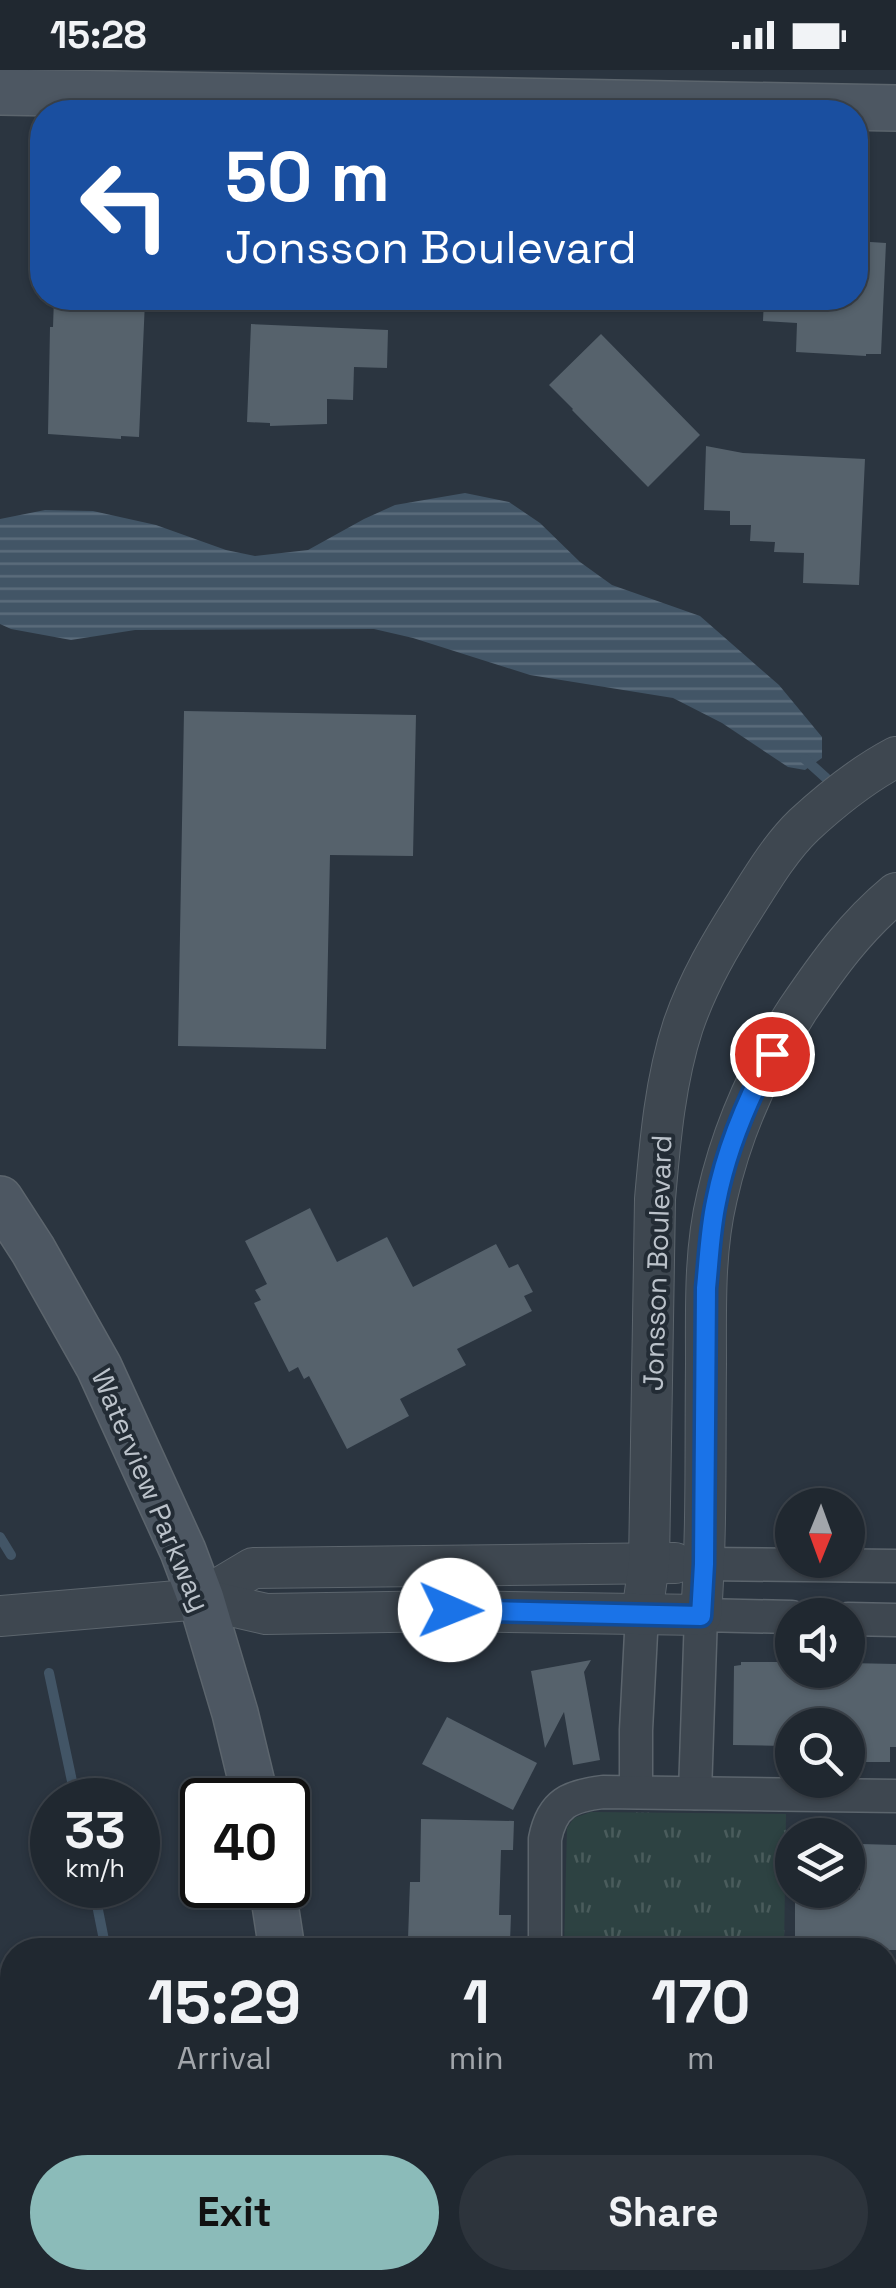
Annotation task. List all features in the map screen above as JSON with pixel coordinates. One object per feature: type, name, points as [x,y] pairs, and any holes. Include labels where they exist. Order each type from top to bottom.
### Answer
[{"type":"main road","points":[[0,92],[96,82],[450,85],[741,100]]},
{"type":"main road","points":[[868,107],[896,108]]},
{"type":"main road","name":"Waterview Parkway","points":[[0,1200],[99,1367],[184,1551],[202,1599],[251,1778]]},
{"type":"main road","points":[[276,1908],[280,1938]]},
{"type":"street","name":"Jonsson Boulevard","points":[[636,1792],[642,1614],[648,1563],[655,1199],[663,1122],[682,1028],[721,944],[776,857],[841,794],[896,757]]},
{"type":"street","name":"Jonsson Boulevard","points":[[694,1793],[704,1564],[706,1288],[723,1173],[756,1083],[788,1024],[831,959],[871,914],[896,893]]},
{"type":"street","points":[[202,1599],[253,1568],[648,1563],[896,1566]]},
{"type":"street","points":[[0,1616],[202,1599],[266,1614],[450,1610],[775,1618]]},
{"type":"street","points":[[865,1619],[896,1620]]},
{"type":"street","points":[[545,1938],[545,1838],[558,1808],[576,1797],[636,1792],[896,1796]]},
{"type":"green space","points":[[591,1812],[786,1814],[786,1818],[775,1818],[775,1908],[785,1908],[784,1938],[564,1938],[567,1828],[574,1818]]},
{"type":"water","points":[[465,493],[509,502],[540,523],[580,562],[612,585],[700,616],[779,685],[822,737],[822,758],[805,770],[788,767],[722,723],[673,698],[530,675],[374,629],[135,630],[71,640],[0,624],[0,519],[45,510],[93,511],[156,525],[255,556],[308,550],[395,505]]},
{"type":"building","points":[[868,242],[886,243],[881,354],[796,352],[797,323],[763,321],[763,310],[868,310]]},
{"type":"building","points":[[54,310],[145,310],[139,437],[48,434]]},
{"type":"building","points":[[251,324],[388,330],[387,368],[354,367],[353,400],[327,399],[327,424],[270,426],[247,422]]},
{"type":"building","points":[[601,334],[700,435],[648,487],[549,385]]},
{"type":"building","points":[[706,446],[743,453],[865,459],[859,585],[803,583],[804,553],[774,552],[775,542],[750,541],[751,525],[730,525],[730,511],[704,510]]},
{"type":"building","points":[[184,711],[416,715],[413,856],[330,855],[326,1049],[178,1046]]},
{"type":"building","points":[[310,1208],[337,1262],[387,1237],[413,1287],[496,1244],[509,1268],[518,1264],[533,1292],[524,1296],[532,1311],[457,1349],[466,1365],[400,1399],[409,1416],[347,1449],[309,1376],[304,1379],[298,1367],[289,1372],[254,1303],[261,1300],[255,1290],[267,1284],[245,1241]]},
{"type":"building","points":[[591,1660],[584,1672],[600,1760],[573,1765],[564,1712],[545,1748],[531,1671]]},
{"type":"building","points":[[775,1662],[775,1688],[865,1688],[865,1663],[896,1664],[896,1747],[890,1747],[890,1762],[865,1762],[865,1708],[775,1708],[775,1746],[733,1745],[734,1666]]},
{"type":"building","points":[[447,1717],[537,1763],[513,1810],[422,1764]]},
{"type":"building","points":[[421,1819],[514,1821],[513,1850],[501,1850],[499,1915],[511,1915],[510,1938],[408,1938],[410,1882],[420,1882]]},
{"type":"building","points":[[865,1844],[896,1845],[896,1938],[795,1938],[795,1908],[865,1908]]},
{"type":"waterway","points":[[805,759],[826,778]]},
{"type":"waterway","points":[[0,1537],[11,1555]]},
{"type":"waterway","points":[[49,1673],[71,1778]]},
{"type":"waterway","points":[[98,1908],[104,1938]]},
{"type":"route","points":[[450,1610],[701,1616],[710,1243],[716,1200],[735,1136],[772,1054]]}]
